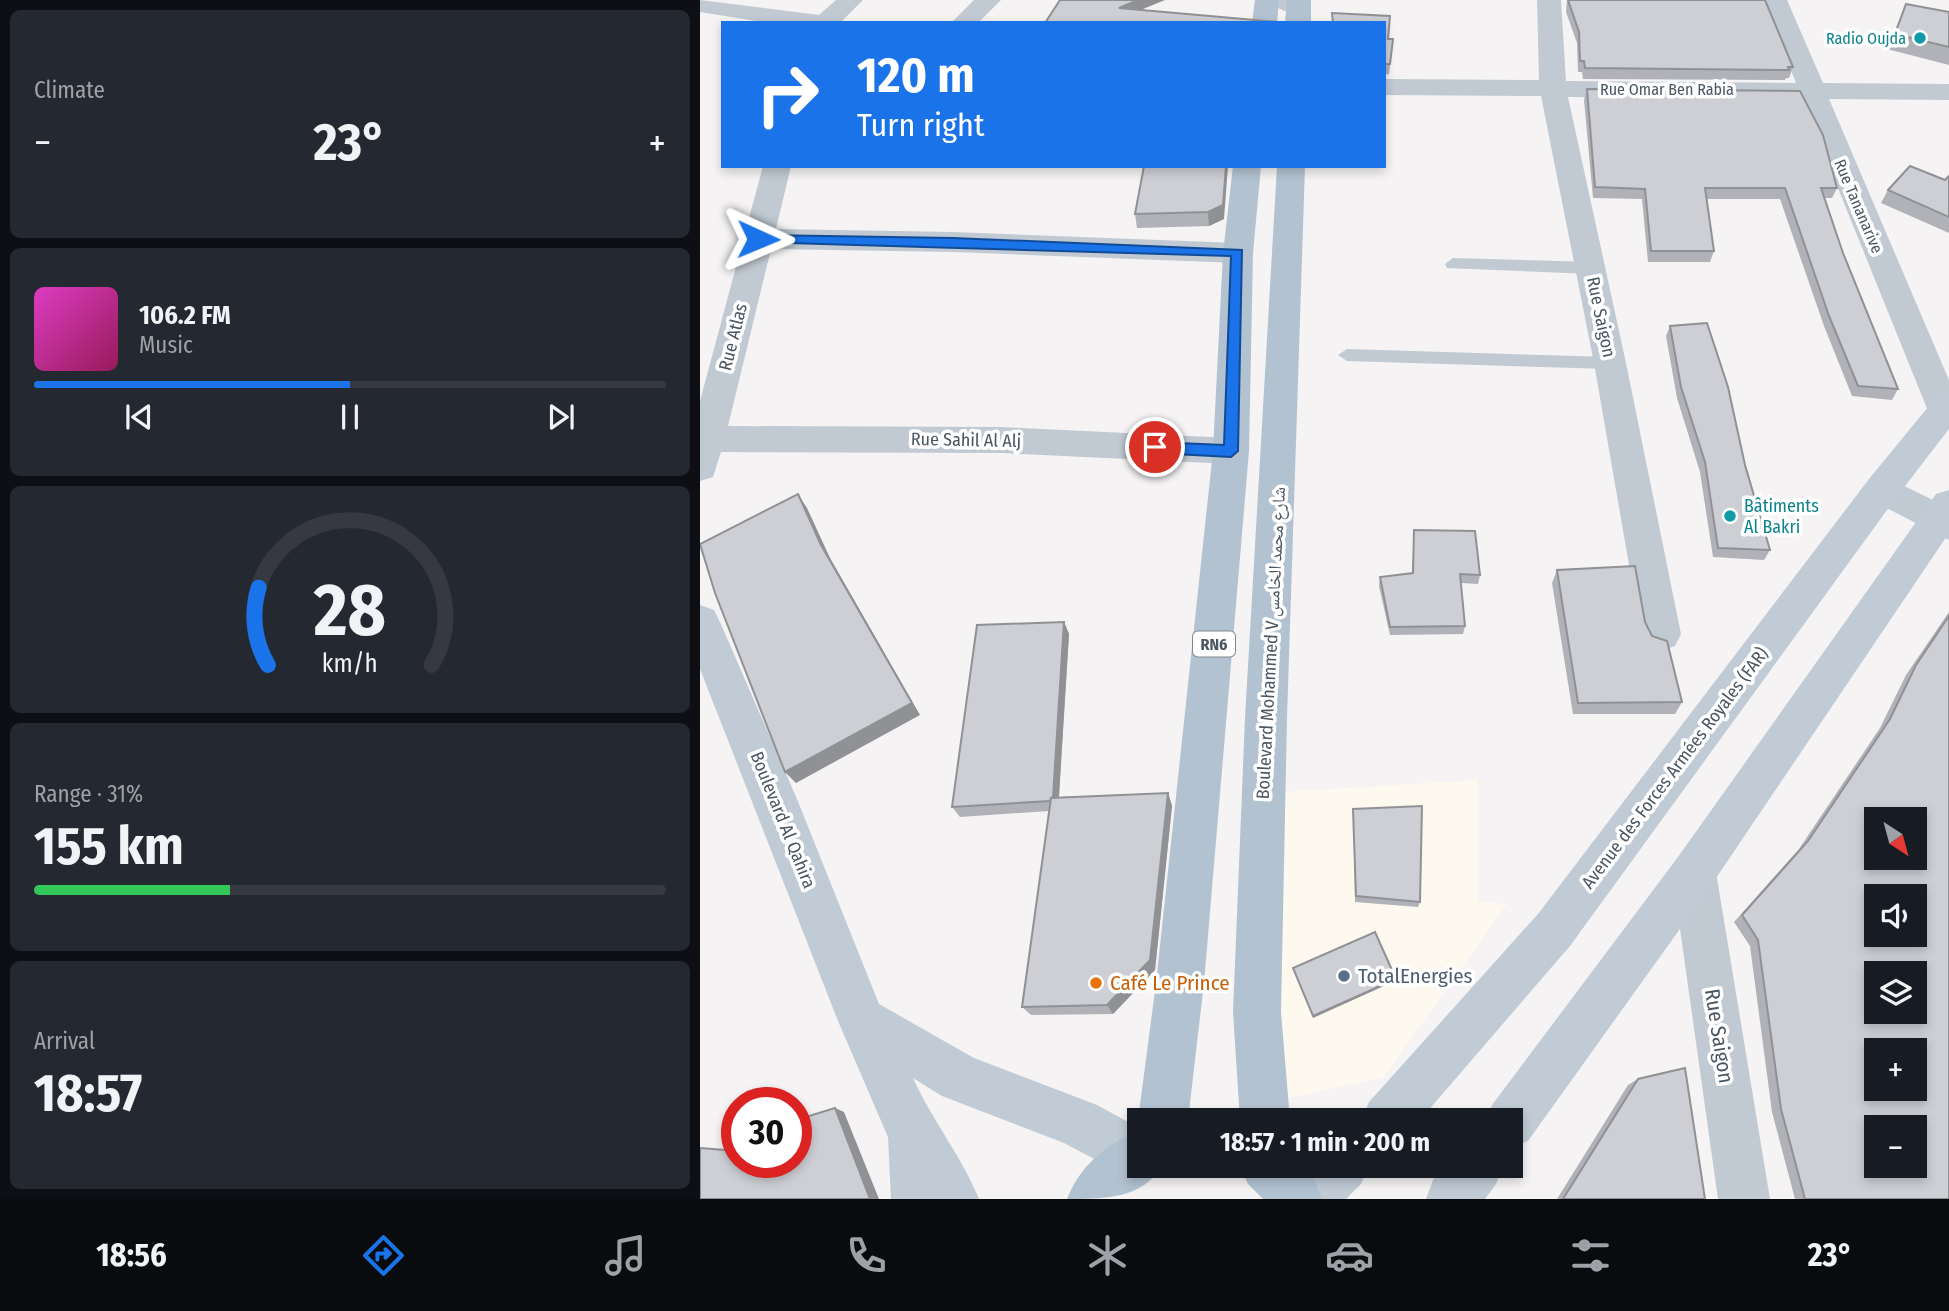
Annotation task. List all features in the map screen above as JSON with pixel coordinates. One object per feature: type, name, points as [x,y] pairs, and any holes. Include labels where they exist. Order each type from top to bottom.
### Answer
[{"type":"main road","points":[[1264,21],[1267,0]]},
{"type":"main road","name":"RN6","points":[[1155,1108],[1181,984],[1231,451],[1238,253],[1247,168]]},
{"type":"main road","name":"Boulevard Mohammed V شارع محمد الخامس","points":[[1264,1108],[1256,1012],[1291,168]]},
{"type":"main road","name":"Avenue des Forces Armées Royales (FAR)","points":[[1398,1108],[1554,930],[1882,489],[1947,408]]},
{"type":"main road","points":[[1521,1108],[1694,873],[1945,516]]},
{"type":"main road","name":"Boulevard Al Qahira","points":[[700,622],[775,799],[862,1021],[912,1133],[953,1199]]},
{"type":"main road","points":[[862,1021],[960,1078],[1079,1123],[1127,1138]]},
{"type":"main road","points":[[912,1133],[917,1199]]},
{"type":"main road","points":[[1093,1199],[1127,1163]]},
{"type":"main road","points":[[1452,1199],[1469,1178]]},
{"type":"street","points":[[825,21],[851,0]]},
{"type":"street","points":[[965,21],[989,0]]},
{"type":"street","name":"Rue Saigon","points":[[1549,0],[1553,88],[1610,362],[1661,634]]},
{"type":"street","name":"Rue Tananarive","points":[[1774,0],[1947,408]]},
{"type":"street","points":[[700,5],[808,21]]},
{"type":"street","name":"Rue Omar Ben Rabia","points":[[1386,87],[1949,92]]},
{"type":"street","name":"Rue Atlas","points":[[703,448],[777,168]]},
{"type":"street","points":[[758,239],[953,242],[1238,253]]},
{"type":"street","name":"Rue Sahil Al Alj","points":[[703,448],[1002,440],[1231,451]]},
{"type":"street","points":[[1882,489],[1945,516]]},
{"type":"street","name":"Rue Saigon","points":[[1694,873],[1744,1199]]},
{"type":"lane","points":[[1453,264],[1591,268]]},
{"type":"lane","points":[[1346,355],[1610,362]]},
{"type":"shaded area","points":[[1478,780],[1478,902],[1507,904],[1384,1077],[1271,1102],[1283,792]]},
{"type":"building","points":[[1060,0],[1138,0],[1119,8],[1267,21],[1046,21]]},
{"type":"building","points":[[1568,0],[1765,0],[1793,67],[1788,67],[1789,70],[1585,68],[1584,61],[1580,61],[1579,32]]},
{"type":"building","points":[[1906,4],[1949,12],[1949,47],[1895,34]]},
{"type":"building","points":[[1332,13],[1390,16],[1388,39],[1393,39],[1390,64],[1386,64],[1386,21],[1333,21]]},
{"type":"building","points":[[1587,89],[1800,91],[1823,135],[1837,188],[1821,188],[1843,253],[1898,389],[1858,386],[1829,316],[1785,188],[1705,188],[1714,251],[1651,251],[1645,189],[1595,187]]},
{"type":"building","points":[[1910,166],[1945,180],[1949,176],[1949,217],[1888,190]]},
{"type":"building","points":[[1144,168],[1226,168],[1223,205],[1208,212],[1135,214]]},
{"type":"building","points":[[1707,323],[1728,387],[1745,465],[1770,550],[1718,548],[1705,462],[1681,387],[1670,326]]},
{"type":"building","points":[[798,494],[821,545],[912,703],[785,772],[715,593],[700,544]]},
{"type":"building","points":[[1414,530],[1475,531],[1480,575],[1460,574],[1465,626],[1390,627],[1380,577],[1413,573]]},
{"type":"building","points":[[1635,566],[1645,622],[1652,636],[1667,641],[1682,702],[1578,703],[1557,570]]},
{"type":"building","points":[[1949,616],[1949,1199],[1805,1199],[1781,1109],[1758,940],[1742,915],[1808,841],[1890,719],[1916,665]]},
{"type":"building","points":[[1064,622],[1053,797],[1050,801],[952,807],[977,625]]},
{"type":"building","points":[[1168,793],[1150,960],[1107,1005],[1022,1007],[1051,798]]},
{"type":"building","points":[[1422,806],[1420,902],[1356,896],[1353,809]]},
{"type":"building","name":"TotalEnergies","points":[[1375,932],[1396,979],[1313,1016],[1293,968]]},
{"type":"building","points":[[1685,1068],[1705,1199],[1563,1199],[1638,1079]]},
{"type":"building","points":[[835,1108],[870,1199],[700,1199],[700,1148],[721,1150],[721,1178],[812,1178],[812,1115]]},
{"type":"place","name":"Radio Oujda","points":[[1920,38]]},
{"type":"place","name":"Bâtiments Al Bakri","points":[[1730,516]]},
{"type":"place","name":"TotalEnergies","points":[[1344,976]]},
{"type":"place","name":"Café Le Prince","points":[[1096,983]]},
{"type":"route","points":[[758,239],[953,242],[1238,253],[1231,451],[1155,447]]}]
